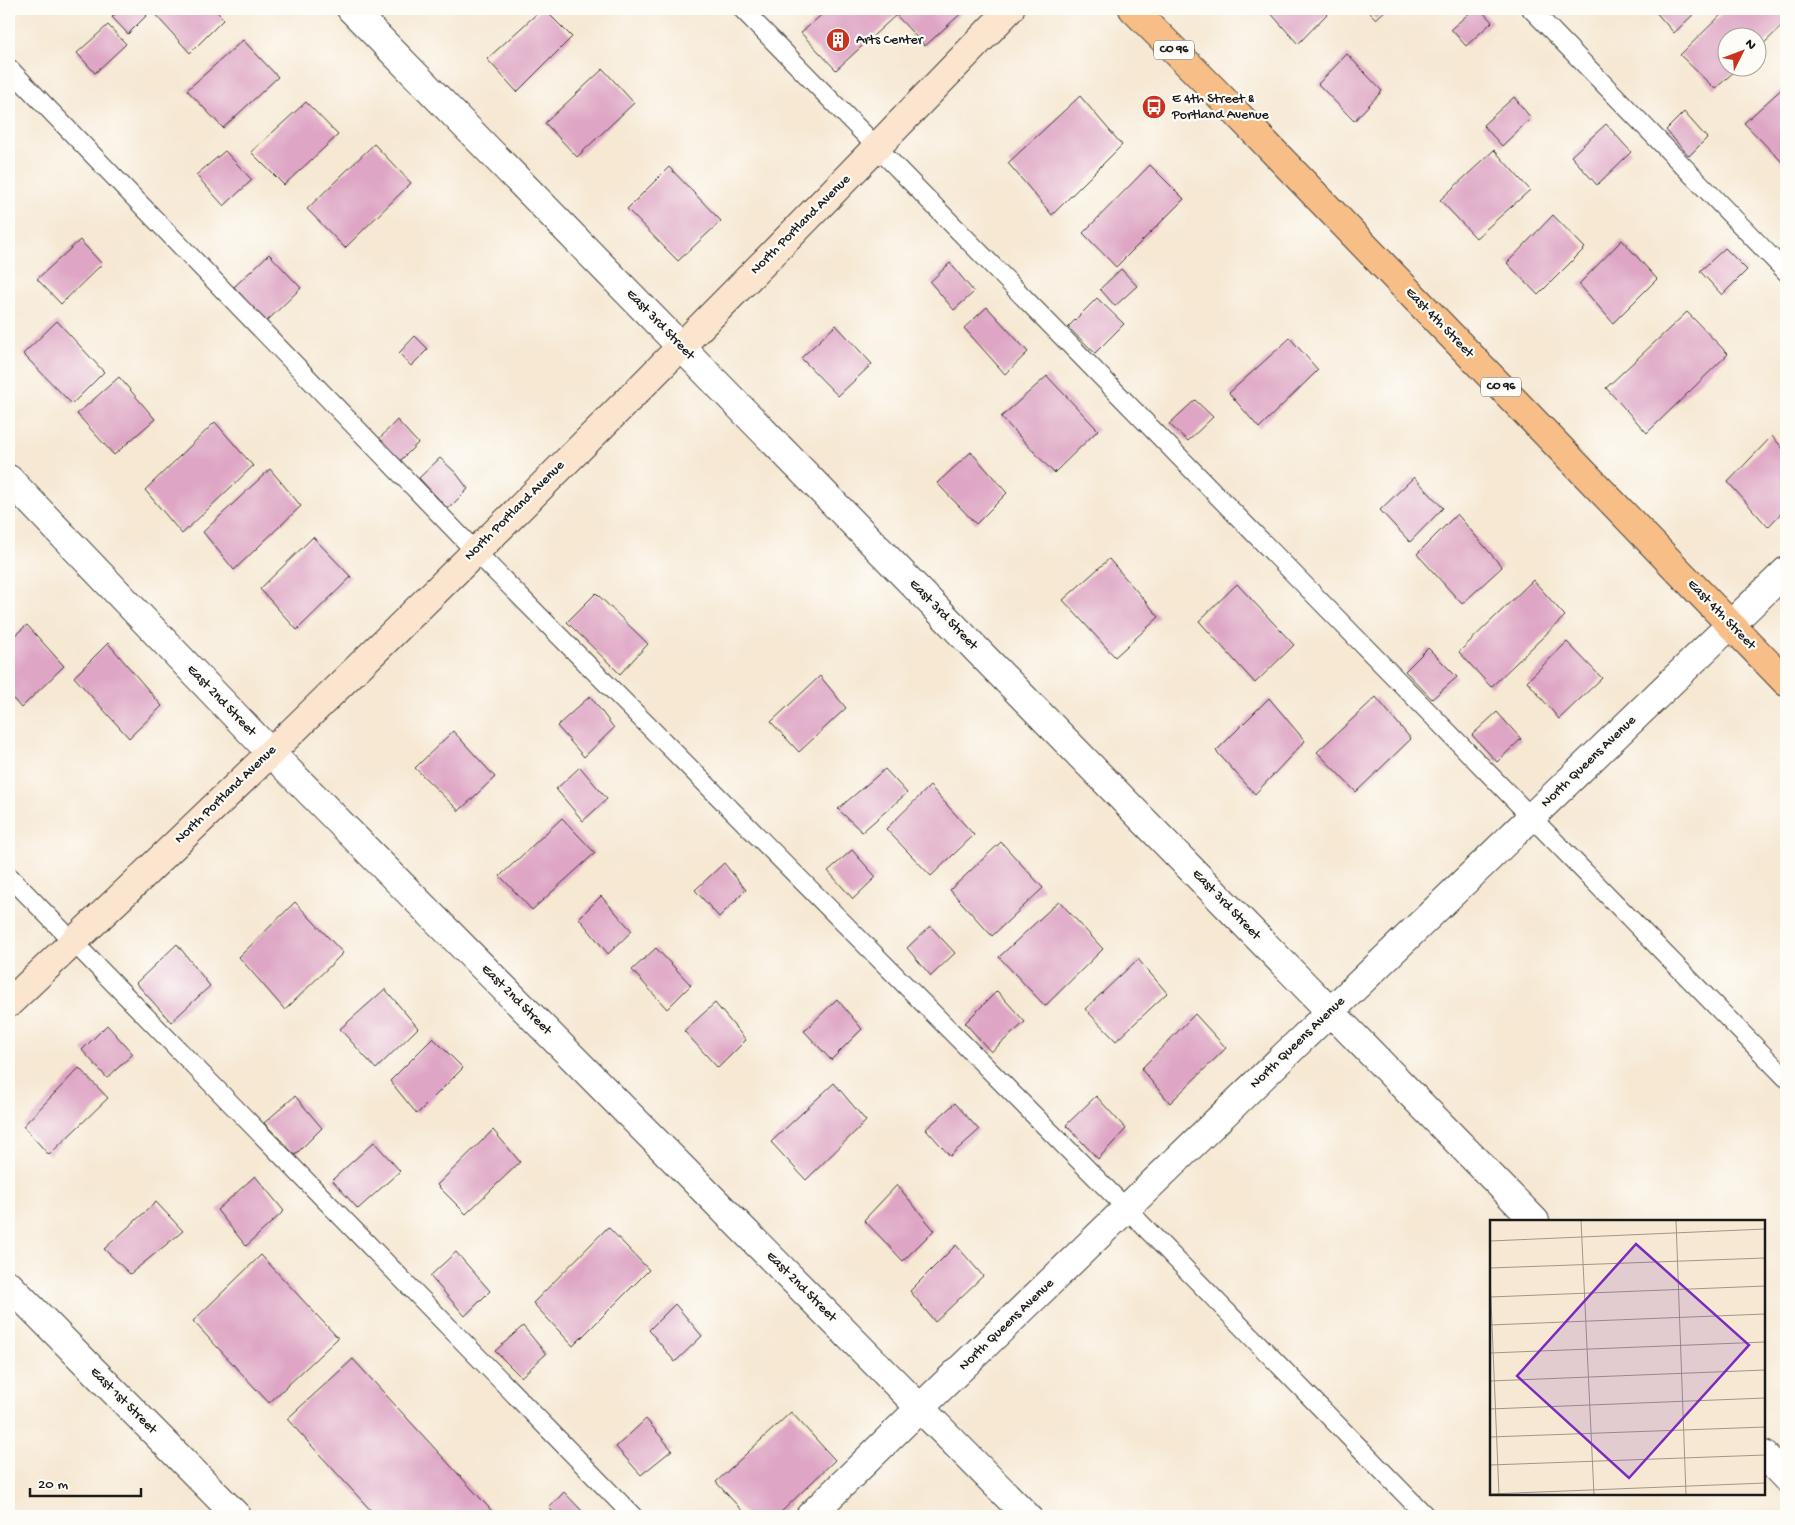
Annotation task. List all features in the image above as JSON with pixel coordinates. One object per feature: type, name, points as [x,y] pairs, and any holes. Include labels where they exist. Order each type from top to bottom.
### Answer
[{"type":"main road","name":"East 4th Street","points":[[1133,9],[1216,92],[1786,682]]},
{"type":"street","name":"East 3rd Street","points":[[351,9],[1534,1220]]},
{"type":"street","name":"North Portland Avenue","points":[[9,1003],[270,752],[475,551],[878,147],[1010,9]]},
{"type":"street","name":"East 2nd Street","points":[[9,479],[270,752],[1027,1516]]},
{"type":"street","name":"North Queens Avenue","points":[[810,1516],[1786,572]]},
{"type":"street","name":"East 1st Street","points":[[9,1285],[237,1516]]},
{"type":"street","points":[[1765,1456],[1786,1478]]},
{"type":"lane","points":[[742,9],[1786,1078]]},
{"type":"lane","points":[[1531,9],[1786,272]]},
{"type":"lane","points":[[9,68],[475,551],[1127,1209],[1426,1516]]},
{"type":"lane","points":[[9,876],[633,1516]]},
{"type":"building","points":[[121,9],[141,9],[147,15],[128,34],[112,17]]},
{"type":"building","points":[[156,9],[214,9],[224,19],[190,53],[153,12]]},
{"type":"building","points":[[542,9],[572,37],[517,92],[487,59]]},
{"type":"building","name":"Arts Center","points":[[828,9],[966,9],[925,46],[896,15],[836,70],[801,33]]},
{"type":"building","points":[[1267,9],[1323,9],[1327,14],[1298,44]]},
{"type":"building","points":[[1366,9],[1387,9],[1376,19]]},
{"type":"building","points":[[1474,9],[1480,9],[1492,22],[1466,46],[1451,29]]},
{"type":"building","points":[[1653,9],[1699,9],[1674,33]]},
{"type":"building","points":[[1727,9],[1777,9],[1786,19],[1786,22],[1768,39],[1768,28],[1718,28],[1718,78],[1727,78],[1715,89],[1680,55]]},
{"type":"building","points":[[108,25],[126,44],[95,73],[77,53]]},
{"type":"building","points":[[243,40],[278,77],[223,128],[187,90]]},
{"type":"building","points":[[1347,54],[1382,91],[1354,121],[1318,84]]},
{"type":"building","points":[[603,69],[634,103],[577,157],[545,123]]},
{"type":"building","points":[[1786,85],[1786,158],[1782,162],[1744,123]]},
{"type":"building","points":[[1080,96],[1122,145],[1052,215],[1008,163]]},
{"type":"building","points":[[1514,97],[1531,118],[1502,146],[1483,125]]},
{"type":"building","points":[[306,102],[338,135],[284,185],[251,152]]},
{"type":"building","points":[[1684,112],[1707,138],[1689,156],[1666,130]]},
{"type":"building","points":[[1606,124],[1631,152],[1597,185],[1571,156]]},
{"type":"building","points":[[374,144],[411,183],[345,248],[307,209]]},
{"type":"building","points":[[1494,150],[1530,190],[1476,238],[1440,200]]},
{"type":"building","points":[[225,151],[252,180],[224,206],[196,175]]},
{"type":"building","points":[[1150,165],[1184,199],[1116,267],[1083,233]]},
{"type":"building","points":[[669,167],[721,221],[678,261],[627,209]]},
{"type":"building","points":[[1553,215],[1585,248],[1538,295],[1507,263]]},
{"type":"building","points":[[80,240],[102,264],[61,304],[37,279]]},
{"type":"building","points":[[1622,240],[1657,279],[1613,323],[1579,284]]},
{"type":"building","points":[[1725,248],[1747,270],[1722,295],[1700,271]]},
{"type":"building","points":[[269,254],[301,288],[266,322],[234,287]]},
{"type":"building","points":[[950,263],[974,292],[954,310],[930,282]]},
{"type":"building","points":[[1121,269],[1137,286],[1115,306],[1100,289]]},
{"type":"building","points":[[1097,298],[1124,324],[1095,353],[1068,327]]},
{"type":"building","points":[[987,307],[1028,352],[1005,374],[964,328]]},
{"type":"building","points":[[1687,312],[1728,354],[1647,433],[1606,388]]},
{"type":"building","points":[[57,321],[104,372],[72,404],[23,354]]},
{"type":"building","points":[[836,325],[872,364],[838,396],[801,358]]},
{"type":"building","points":[[415,336],[428,349],[411,366],[399,353]]},
{"type":"building","points":[[1290,338],[1318,370],[1259,428],[1229,393]]},
{"type":"building","points":[[1047,376],[1098,430],[1054,473],[1001,417]]},
{"type":"building","points":[[119,377],[155,419],[114,455],[77,414]]},
{"type":"building","points":[[1195,400],[1213,417],[1188,441],[1169,424]]},
{"type":"building","points":[[397,420],[418,443],[400,461],[378,440]]},
{"type":"building","points":[[215,422],[253,466],[182,534],[145,490]]},
{"type":"building","points":[[1772,436],[1786,452],[1786,508],[1768,527],[1728,482]]},
{"type":"building","points":[[971,452],[1007,493],[976,524],[937,483]]},
{"type":"building","points":[[440,458],[456,473],[468,489],[448,509],[419,478]]},
{"type":"building","points":[[270,469],[301,506],[234,570],[203,532]]},
{"type":"building","points":[[1414,477],[1443,508],[1410,542],[1380,510]]},
{"type":"building","points":[[1457,514],[1502,567],[1462,604],[1417,554]]},
{"type":"building","points":[[313,537],[351,577],[297,630],[260,589]]},
{"type":"building","points":[[1109,559],[1159,617],[1115,657],[1063,600]]},
{"type":"building","points":[[1533,580],[1565,616],[1491,687],[1459,652]]},
{"type":"building","points":[[1237,584],[1294,645],[1255,683],[1199,621]]},
{"type":"building","points":[[596,593],[648,644],[620,674],[567,622]]},
{"type":"building","points":[[27,625],[64,666],[21,708],[9,694],[9,640]]},
{"type":"building","points":[[1567,642],[1602,678],[1559,719],[1527,681]]},
{"type":"building","points":[[108,643],[162,706],[129,738],[74,677]]},
{"type":"building","points":[[1428,648],[1457,677],[1432,699],[1405,671]]},
{"type":"building","points":[[820,676],[846,708],[799,752],[771,722]]},
{"type":"building","points":[[590,696],[614,728],[584,757],[557,726]]},
{"type":"building","points":[[1376,697],[1411,739],[1356,792],[1317,752]]},
{"type":"building","points":[[1269,698],[1305,741],[1255,794],[1216,751]]},
{"type":"building","points":[[1497,712],[1521,739],[1497,762],[1472,735]]},
{"type":"building","points":[[453,731],[495,777],[459,811],[415,768]]},
{"type":"building","points":[[580,767],[607,799],[583,821],[556,789]]},
{"type":"building","points":[[885,769],[907,793],[862,832],[838,809]]},
{"type":"building","points":[[930,786],[974,835],[931,876],[886,829]]},
{"type":"building","points":[[562,818],[595,853],[532,910],[500,876]]},
{"type":"building","points":[[1001,842],[1043,888],[992,936],[950,890]]},
{"type":"building","points":[[852,850],[876,877],[853,899],[828,871]]},
{"type":"building","points":[[724,863],[746,890],[719,917],[695,890]]},
{"type":"building","points":[[601,896],[632,931],[608,954],[579,918]]},
{"type":"building","points":[[1059,901],[1103,949],[1045,1006],[999,957]]},
{"type":"building","points":[[295,902],[343,953],[285,1010],[239,957]]},
{"type":"building","points":[[930,926],[955,953],[931,976],[907,948]]},
{"type":"building","points":[[177,944],[210,986],[171,1022],[136,983]]},
{"type":"building","points":[[656,948],[691,985],[667,1009],[632,970]]},
{"type":"building","points":[[1138,959],[1167,993],[1116,1041],[1085,1009]]},
{"type":"building","points":[[385,989],[418,1028],[376,1069],[340,1029]]},
{"type":"building","points":[[997,991],[1025,1022],[991,1052],[965,1023]]},
{"type":"building","points":[[837,999],[862,1029],[831,1060],[804,1031]]},
{"type":"building","points":[[715,1003],[746,1040],[718,1068],[684,1031]]},
{"type":"building","points":[[1195,1014],[1226,1048],[1170,1103],[1141,1069]]},
{"type":"building","points":[[107,1025],[133,1054],[107,1078],[82,1050]]},
{"type":"building","points":[[433,1038],[463,1068],[417,1114],[390,1081]]},
{"type":"building","points":[[79,1068],[108,1098],[49,1155],[23,1126]]},
{"type":"building","points":[[834,1083],[866,1121],[806,1180],[771,1142]]},
{"type":"building","points":[[295,1096],[322,1128],[295,1155],[264,1123]]},
{"type":"building","points":[[1096,1096],[1126,1129],[1098,1159],[1066,1125]]},
{"type":"building","points":[[955,1103],[979,1130],[950,1156],[926,1129]]},
{"type":"building","points":[[493,1130],[520,1162],[466,1214],[437,1185]]},
{"type":"building","points":[[374,1142],[400,1171],[358,1209],[332,1180]]},
{"type":"building","points":[[255,1176],[284,1211],[246,1246],[217,1210]]},
{"type":"building","points":[[897,1185],[934,1230],[903,1261],[864,1220]]},
{"type":"building","points":[[156,1202],[183,1231],[130,1274],[104,1249]]},
{"type":"building","points":[[608,1227],[649,1270],[573,1346],[533,1303]]},
{"type":"building","points":[[956,1245],[983,1276],[935,1322],[910,1291]]},
{"type":"building","points":[[456,1252],[490,1291],[465,1316],[430,1276]]},
{"type":"building","points":[[261,1255],[338,1338],[269,1403],[193,1321]]},
{"type":"building","points":[[675,1304],[702,1336],[675,1362],[649,1330]]},
{"type":"building","points":[[523,1326],[546,1354],[521,1377],[495,1351]]},
{"type":"building","points":[[353,1359],[492,1511],[487,1516],[376,1516],[287,1419]]},
{"type":"building","points":[[791,1412],[835,1460],[777,1516],[747,1516],[716,1482]]},
{"type":"building","points":[[646,1419],[672,1450],[641,1475],[616,1447]]},
{"type":"building","points":[[564,1492],[582,1511],[576,1516],[558,1516],[549,1508]]},
{"type":"place","name":"Arts Center","points":[[838,40]]},
{"type":"place","name":"E 4th Street & Portland Avenue","points":[[1154,107]]}]
